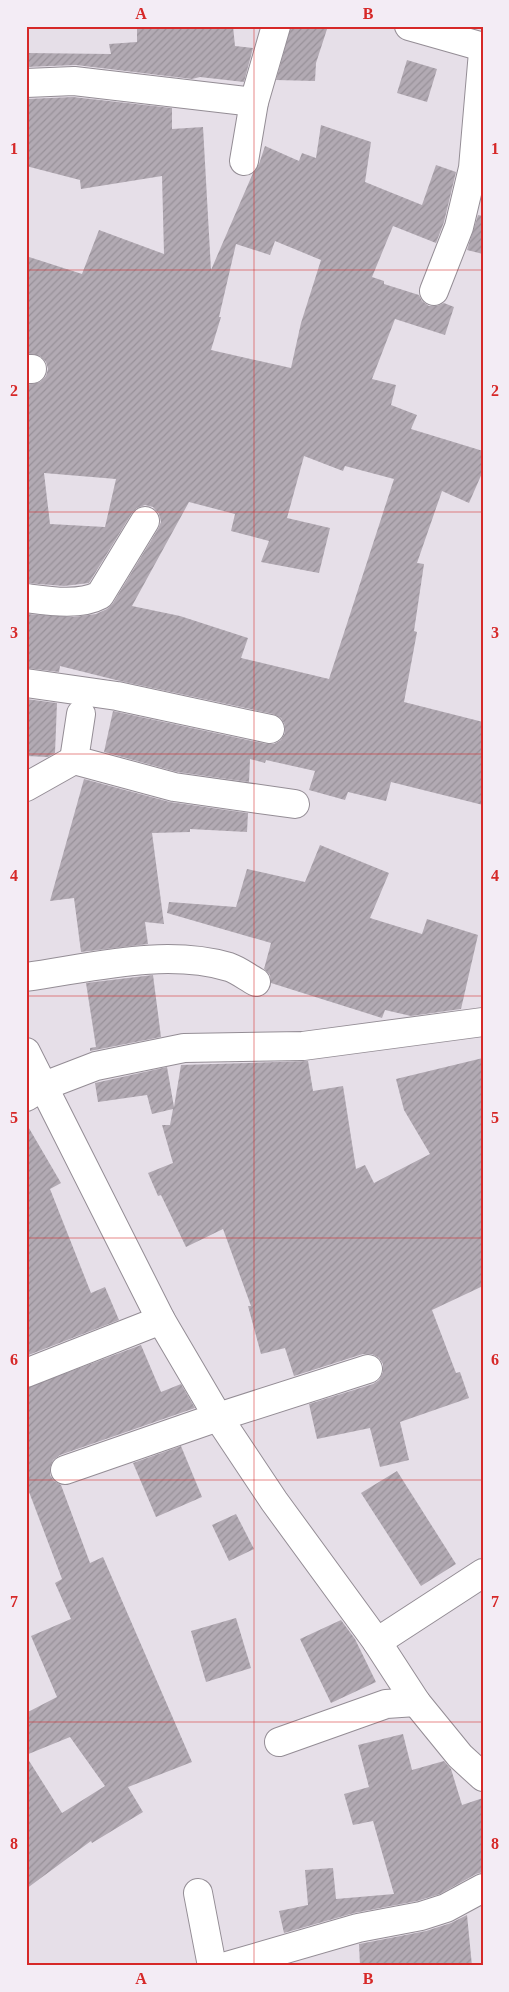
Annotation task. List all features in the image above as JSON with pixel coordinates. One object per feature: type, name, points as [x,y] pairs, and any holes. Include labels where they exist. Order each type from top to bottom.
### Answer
[{"type":"street","points":[[244,161],[254,102],[276,26]]},
{"type":"street","points":[[409,26],[483,47]]},
{"type":"street","points":[[434,291],[458,227],[473,168],[483,52]]},
{"type":"street","points":[[26,83],[74,81],[254,102]]},
{"type":"street","points":[[26,598],[47,601],[84,600],[100,595],[145,520]]},
{"type":"street","points":[[26,684],[117,696],[270,729]]},
{"type":"street","points":[[74,760],[81,714]]},
{"type":"street","points":[[26,787],[74,760],[174,787],[295,804]]},
{"type":"street","points":[[26,977],[154,958],[197,960],[231,967],[256,982]]},
{"type":"street","points":[[35,1091],[96,1066],[184,1048],[302,1046],[483,1022]]},
{"type":"street","points":[[26,1052],[35,1091],[161,1320],[218,1417],[274,1501],[377,1642],[416,1702],[460,1756],[483,1777]]},
{"type":"street","points":[[26,1373],[161,1320]]},
{"type":"street","points":[[65,1470],[368,1368]]},
{"type":"street","points":[[377,1642],[483,1573]]},
{"type":"street","points":[[279,1742],[386,1704],[416,1702]]},
{"type":"street","points":[[227,1966],[358,1928],[429,1914],[446,1908],[483,1888]]},
{"type":"street","points":[[198,1893],[212,1966]]},
{"type":"building","points":[[137,26],[233,26],[235,46],[253,48],[244,82],[200,77],[192,79],[76,65],[26,67],[26,53],[111,54],[109,44],[137,42]]},
{"type":"building","points":[[291,26],[328,26],[316,63],[315,81],[276,80]]},
{"type":"building","points":[[407,60],[437,69],[427,102],[397,93]]},
{"type":"building","points":[[73,97],[172,108],[172,129],[203,127],[211,270],[253,173],[259,164],[265,146],[299,161],[302,153],[316,158],[321,125],[371,142],[365,182],[422,205],[436,165],[456,172],[444,222],[436,243],[393,226],[372,277],[384,281],[384,284],[419,295],[422,301],[429,306],[437,306],[444,303],[454,307],[445,335],[395,319],[372,379],[396,385],[391,405],[417,415],[411,429],[483,451],[483,471],[469,503],[442,491],[417,563],[424,564],[414,631],[417,632],[404,702],[483,722],[483,805],[391,782],[386,801],[348,792],[345,800],[309,790],[315,771],[266,760],[265,763],[250,759],[249,782],[177,772],[104,752],[113,711],[267,744],[274,744],[281,740],[285,733],[285,725],[281,718],[273,714],[60,666],[59,672],[26,668],[26,614],[74,617],[96,614],[107,609],[113,603],[161,522],[159,514],[153,507],[145,505],[137,508],[132,513],[89,583],[64,586],[26,583],[26,385],[40,382],[46,376],[48,369],[46,362],[40,356],[26,353],[26,256],[82,274],[99,230],[164,254],[162,176],[81,189],[80,180],[26,166],[26,99]],"holes":[[[275,241],[321,260],[301,323],[291,368],[211,350],[221,317],[219,317],[236,244],[270,255]],[[304,456],[343,471],[345,466],[394,479],[329,679],[241,658],[248,638],[180,616],[132,606],[189,502],[235,514],[231,531],[269,541],[261,562],[319,573],[330,528],[287,518]],[[44,473],[116,479],[105,527],[50,524]]]},
{"type":"building","points":[[478,215],[483,216],[483,254],[467,250]]},
{"type":"building","points":[[26,699],[57,703],[55,753],[48,757],[26,756]]},
{"type":"building","points":[[84,779],[170,802],[248,813],[247,832],[190,829],[190,832],[152,833],[164,924],[145,922],[148,944],[81,952],[74,898],[50,901]]},
{"type":"building","points":[[320,845],[389,873],[370,918],[422,934],[427,919],[478,935],[461,1009],[411,1016],[385,1010],[382,1018],[271,983],[270,975],[264,969],[271,943],[167,913],[169,902],[236,907],[247,869],[305,882]]},
{"type":"building","points":[[153,975],[161,1037],[90,1051],[90,1048],[96,1047],[86,983]]},
{"type":"building","points":[[483,1058],[483,1286],[432,1310],[456,1373],[460,1372],[469,1398],[400,1422],[409,1460],[380,1467],[370,1428],[317,1439],[309,1404],[373,1384],[379,1380],[383,1372],[383,1364],[379,1358],[372,1354],[363,1354],[294,1376],[285,1348],[261,1354],[248,1306],[251,1306],[223,1229],[186,1247],[161,1195],[158,1196],[148,1173],[173,1163],[162,1125],[170,1125],[173,1109],[152,1114],[147,1095],[98,1102],[95,1083],[167,1067],[174,1107],[181,1065],[308,1061],[313,1091],[343,1086],[356,1169],[365,1165],[374,1183],[430,1154],[404,1110],[396,1079]]},
{"type":"building","points":[[26,1123],[61,1183],[50,1189],[91,1293],[105,1287],[119,1320],[26,1356]]},
{"type":"building","points":[[141,1345],[161,1392],[181,1384],[195,1408],[60,1455],[53,1460],[50,1475],[54,1481],[61,1485],[90,1563],[103,1557],[192,1762],[128,1787],[143,1812],[92,1843],[91,1841],[26,1889],[26,1756],[62,1813],[105,1786],[70,1737],[26,1755],[26,1713],[57,1697],[31,1636],[71,1619],[55,1583],[62,1579],[26,1484],[26,1388]]},
{"type":"building","points":[[181,1446],[202,1497],[156,1517],[133,1463]]},
{"type":"building","points":[[397,1471],[456,1564],[421,1586],[361,1493]]},
{"type":"building","points":[[236,1514],[254,1549],[229,1561],[212,1525]]},
{"type":"building","points":[[236,1618],[251,1668],[206,1682],[191,1631]]},
{"type":"building","points":[[341,1620],[355,1639],[376,1682],[331,1703],[300,1639]]},
{"type":"building","points":[[403,1734],[412,1770],[444,1761],[451,1769],[462,1805],[483,1798],[483,1872],[440,1894],[417,1901],[354,1913],[284,1933],[279,1911],[308,1905],[305,1870],[333,1868],[336,1899],[394,1894],[373,1821],[353,1825],[344,1794],[369,1787],[358,1745]]},
{"type":"building","points":[[467,1915],[472,1966],[360,1966],[359,1944],[426,1931],[451,1923]]}]
